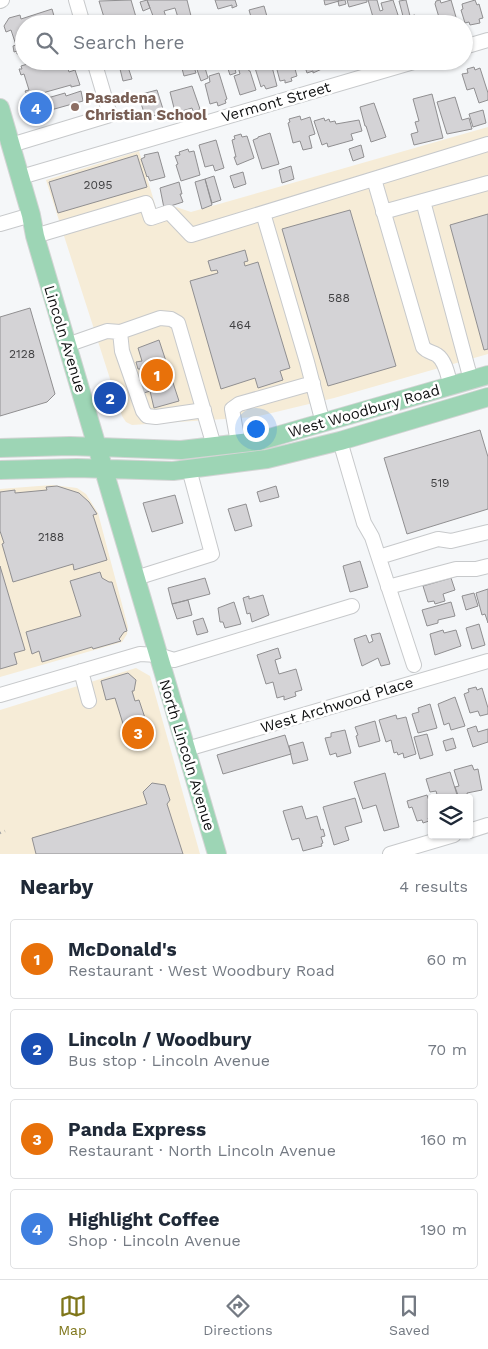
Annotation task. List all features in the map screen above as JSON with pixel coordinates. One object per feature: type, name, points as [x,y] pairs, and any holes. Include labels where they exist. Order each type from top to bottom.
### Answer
[{"type":"main road","name":"Lincoln Avenue","points":[[0,108],[21,177],[35,236],[158,656]]},
{"type":"main road","name":"West Woodbury Road","points":[[0,448],[70,446],[167,450],[259,441],[488,375]]},
{"type":"main road","name":"West Woodbury Road","points":[[0,470],[77,468],[173,471],[267,459],[340,441],[488,397]]},
{"type":"main road","name":"North Lincoln Avenue","points":[[158,656],[217,854]]},
{"type":"street","points":[[76,0],[80,15]]},
{"type":"street","points":[[473,44],[488,40]]},
{"type":"street","points":[[11,145],[110,115],[97,70]]},
{"type":"street","name":"Vermont Street","points":[[21,177],[386,70]]},
{"type":"street","points":[[35,236],[146,203],[151,218],[169,212],[191,235],[488,144]]},
{"type":"street","points":[[374,179],[422,347],[427,352],[439,356],[445,366],[451,386]]},
{"type":"street","points":[[383,212],[488,183]]},
{"type":"street","points":[[423,201],[471,380]]},
{"type":"street","points":[[263,213],[324,423]]},
{"type":"street","points":[[0,224],[31,215]]},
{"type":"street","points":[[67,345],[107,331],[120,332],[160,318],[170,319],[178,323],[214,446]]},
{"type":"street","points":[[120,332],[122,352],[143,411],[147,416],[156,418],[204,410]]},
{"type":"street","points":[[238,443],[232,409],[239,404],[313,383]]},
{"type":"street","points":[[340,441],[364,523],[372,537],[414,665]]},
{"type":"street","points":[[136,578],[212,554],[189,469]]},
{"type":"street","points":[[379,557],[438,539],[451,541],[488,532]]},
{"type":"street","points":[[388,587],[456,569],[476,569],[488,566]]},
{"type":"street","points":[[0,695],[140,654],[174,660],[352,606]]},
{"type":"street","name":"West Archwood Place","points":[[187,749],[488,661]]},
{"type":"street","points":[[81,672],[90,702]]},
{"type":"street","points":[[473,830],[488,825]]},
{"type":"street","points":[[390,854],[441,839]]},
{"type":"path","points":[[0,833],[5,831]]},
{"type":"shaded area","points":[[488,127],[488,354],[334,398],[255,417],[132,425],[126,422],[122,416],[46,180],[139,151],[157,211],[176,207],[191,212]]},
{"type":"shaded area","points":[[52,485],[77,488],[86,494],[98,513],[128,627],[127,634],[122,642],[0,677],[0,489]]},
{"type":"shaded area","points":[[136,668],[150,676],[200,854],[0,854],[0,710]]},
{"type":"building","points":[[131,0],[135,15],[103,15],[99,1]]},
{"type":"building","points":[[147,0],[150,8],[143,11],[140,2]]},
{"type":"building","points":[[147,0],[187,0],[191,15],[177,15],[175,8],[164,11],[165,15],[153,15]]},
{"type":"building","points":[[215,0],[235,0],[237,6],[232,8],[232,5],[218,9]]},
{"type":"building","points":[[324,0],[339,0],[339,1],[325,5]]},
{"type":"building","points":[[345,0],[346,4],[339,6],[338,1]]},
{"type":"building","points":[[347,0],[367,0],[367,2],[349,7]]},
{"type":"building","points":[[368,0],[377,0],[380,11],[383,10],[381,3],[393,0],[398,15],[372,15]]},
{"type":"building","points":[[406,0],[410,15],[403,15],[399,1]]},
{"type":"building","points":[[440,0],[441,3],[451,0],[455,15],[438,15],[436,1]]},
{"type":"building","points":[[475,0],[477,5],[479,4],[483,18],[479,19],[480,23],[473,24],[473,15],[463,15],[462,4]]},
{"type":"building","points":[[264,6],[267,15],[250,15],[249,10]]},
{"type":"building","points":[[52,9],[54,15],[33,15]]},
{"type":"building","points":[[15,16],[15,42],[11,30],[6,32],[4,26],[9,18]]},
{"type":"building","points":[[473,67],[475,70],[480,68],[488,93],[488,100],[479,103],[474,88],[467,90],[462,74],[468,73],[467,70],[473,70]]},
{"type":"building","points":[[19,70],[68,70],[69,72],[75,70],[80,85],[71,87],[71,85],[46,92],[43,94],[44,96],[30,100],[25,91],[29,90],[24,74],[21,75]]},
{"type":"building","points":[[120,70],[129,70],[132,79],[123,81]]},
{"type":"building","points":[[182,70],[195,70],[196,73],[184,76]]},
{"type":"building","points":[[197,70],[206,70],[208,78],[201,81]]},
{"type":"building","points":[[228,70],[235,70],[236,73],[230,75]]},
{"type":"building","points":[[239,70],[250,71],[256,90],[240,95],[234,76],[240,74]]},
{"type":"building","points":[[256,70],[273,70],[277,86],[266,89],[264,85],[261,87]]},
{"type":"building","points":[[277,70],[295,70],[297,76],[291,78],[292,81],[285,83],[285,80],[280,81]]},
{"type":"building","points":[[306,70],[320,70],[313,73],[313,71],[307,73]]},
{"type":"building","points":[[219,73],[227,99],[225,100],[226,103],[218,106],[217,102],[210,104],[205,84],[210,82],[209,76]]},
{"type":"building","points":[[192,86],[200,109],[193,111],[192,108],[182,111],[183,114],[176,116],[170,92]]},
{"type":"building","points":[[157,90],[163,109],[155,112],[156,115],[146,118],[138,95]]},
{"type":"building","points":[[81,91],[83,101],[33,115],[30,103],[65,93],[66,96]]},
{"type":"building","points":[[432,94],[443,138],[414,145],[411,134],[418,132],[415,122],[419,121],[413,99]]},
{"type":"building","points":[[455,97],[462,120],[469,118],[472,129],[447,134],[437,102]]},
{"type":"building","points":[[374,103],[386,137],[371,142],[360,107]]},
{"type":"building","points":[[483,110],[486,123],[473,127],[469,114]]},
{"type":"building","points":[[300,116],[301,120],[310,117],[315,134],[309,136],[312,148],[303,150],[300,141],[293,143],[288,123],[290,122],[289,119]]},
{"type":"building","points":[[324,118],[325,121],[329,119],[330,122],[335,121],[336,124],[359,120],[362,131],[351,134],[353,140],[328,147],[327,143],[322,145],[314,121]]},
{"type":"building","points":[[270,133],[279,164],[262,169],[253,140]]},
{"type":"building","points":[[241,134],[242,137],[247,136],[254,158],[237,165],[232,140],[235,139],[234,136]]},
{"type":"building","points":[[216,140],[224,168],[215,171],[213,165],[205,167],[199,145]]},
{"type":"building","points":[[361,145],[364,157],[353,161],[349,149]]},
{"type":"building","points":[[188,149],[189,152],[194,151],[200,175],[181,181],[175,156],[180,155],[179,152]]},
{"type":"building","points":[[158,152],[165,177],[150,181],[141,159],[145,157],[144,155]]},
{"type":"building","points":[[137,155],[147,187],[58,213],[49,182]]},
{"type":"building","points":[[291,166],[294,179],[282,183],[279,170]]},
{"type":"building","points":[[243,172],[246,184],[234,188],[230,176]]},
{"type":"building","points":[[214,176],[221,200],[212,203],[205,179]]},
{"type":"building","points":[[205,179],[212,205],[202,209],[195,182]]},
{"type":"building","points":[[179,182],[183,202],[164,208],[160,188]]},
{"type":"building","points":[[350,210],[396,366],[328,386],[282,229]]},
{"type":"building","points":[[488,214],[488,349],[484,350],[450,225]]},
{"type":"building","points":[[245,250],[248,261],[244,262],[245,266],[258,262],[290,368],[280,371],[283,380],[258,388],[255,378],[221,389],[190,281],[218,273],[217,270],[211,271],[208,261]]},
{"type":"building","points":[[30,308],[55,394],[47,402],[0,416],[0,317]]},
{"type":"building","points":[[159,340],[179,401],[154,408],[150,391],[144,393],[142,385],[146,382],[143,369],[138,369],[136,362],[142,361],[138,348]]},
{"type":"building","points":[[480,430],[488,457],[488,509],[407,534],[384,458]]},
{"type":"building","points":[[57,486],[79,493],[89,502],[97,514],[93,515],[107,560],[74,570],[73,564],[13,582],[0,531],[0,492],[15,490],[15,493],[47,490],[46,487]]},
{"type":"building","points":[[276,486],[279,497],[260,502],[257,492]]},
{"type":"building","points":[[175,495],[183,523],[152,532],[143,503]]},
{"type":"building","points":[[246,504],[252,526],[235,531],[228,509]]},
{"type":"building","points":[[360,561],[368,587],[350,592],[343,566]]},
{"type":"building","points":[[0,566],[25,650],[14,653],[17,664],[0,669]]},
{"type":"building","points":[[100,572],[102,578],[112,582],[127,631],[119,639],[121,641],[93,649],[92,647],[42,662],[39,651],[32,654],[26,632],[81,616],[70,581]]},
{"type":"building","points":[[205,578],[210,594],[172,604],[168,588]]},
{"type":"building","points":[[451,578],[455,590],[443,594],[445,601],[435,604],[434,601],[428,602],[423,586]]},
{"type":"building","points":[[488,589],[488,623],[485,614],[482,615],[476,593]]},
{"type":"building","points":[[474,593],[478,606],[466,610],[462,596]]},
{"type":"building","points":[[263,595],[269,615],[252,622],[250,613],[247,614],[243,598],[249,596],[249,599]]},
{"type":"building","points":[[188,600],[192,615],[177,619],[172,604]]},
{"type":"building","points":[[234,602],[241,624],[225,628],[223,622],[220,622],[218,608]]},
{"type":"building","points":[[451,602],[455,616],[438,620],[438,623],[427,626],[422,610]]},
{"type":"building","points":[[203,618],[208,632],[197,635],[193,621]]},
{"type":"building","points":[[479,624],[485,645],[472,649],[466,628]]},
{"type":"building","points":[[443,630],[444,633],[456,630],[461,646],[435,655],[430,634]]},
{"type":"building","points":[[380,633],[390,664],[381,666],[378,658],[362,666],[354,639],[366,635],[369,643],[373,641],[371,635]]},
{"type":"building","points":[[278,648],[281,658],[275,660],[279,674],[296,669],[302,690],[295,692],[296,696],[284,700],[284,696],[277,698],[273,682],[266,684],[257,655]]},
{"type":"building","points":[[128,673],[136,680],[134,691],[132,691],[135,701],[139,700],[151,736],[142,746],[129,743],[115,698],[106,700],[101,681]]},
{"type":"building","points":[[476,687],[477,690],[482,688],[488,714],[480,716],[478,711],[470,713],[464,694],[469,692],[468,689]]},
{"type":"building","points":[[455,697],[465,726],[451,730],[449,723],[444,725],[438,704]]},
{"type":"building","points":[[430,704],[437,728],[418,733],[412,714],[419,712],[418,708]]},
{"type":"building","points":[[396,715],[397,719],[406,717],[416,754],[404,758],[403,753],[398,755],[397,752],[394,753],[391,740],[386,742],[379,720]]},
{"type":"building","points":[[375,721],[380,741],[359,747],[355,727]]},
{"type":"building","points":[[476,726],[478,732],[488,729],[488,742],[473,747],[467,729]]},
{"type":"building","points":[[345,730],[351,753],[337,757],[336,753],[330,755],[325,738],[331,737],[331,733]]},
{"type":"building","points":[[427,734],[433,755],[420,759],[414,737]]},
{"type":"building","points":[[285,735],[291,754],[223,774],[217,755]]},
{"type":"building","points":[[453,738],[456,748],[446,751],[443,741]]},
{"type":"building","points":[[303,742],[308,760],[293,764],[289,746]]},
{"type":"building","points":[[472,765],[474,770],[478,769],[482,790],[467,794],[458,794],[455,787],[459,786],[454,770]]},
{"type":"building","points":[[450,772],[457,794],[430,792],[426,779]]},
{"type":"building","points":[[385,773],[399,827],[384,831],[376,805],[363,809],[354,782]]},
{"type":"building","points":[[152,783],[165,785],[170,800],[167,804],[183,854],[36,854],[32,838],[147,804],[143,792]]},
{"type":"building","points":[[427,795],[428,821],[423,823],[422,820],[417,821],[412,807],[409,808],[407,801]]},
{"type":"building","points":[[355,798],[362,822],[345,827],[349,840],[334,845],[323,807]]},
{"type":"building","points":[[302,806],[306,819],[317,816],[325,836],[321,837],[322,846],[303,851],[299,838],[292,840],[283,811]]},
{"type":"place","name":"Pasadena Christian School","points":[[75,107]]},
{"type":"place","name":"Highlight Coffee","points":[[36,108]]},
{"type":"place","name":"McDonald's","points":[[157,375]]},
{"type":"place","name":"Lincoln / Woodbury","points":[[110,398]]},
{"type":"place","name":"Panda Express","points":[[138,733]]}]
